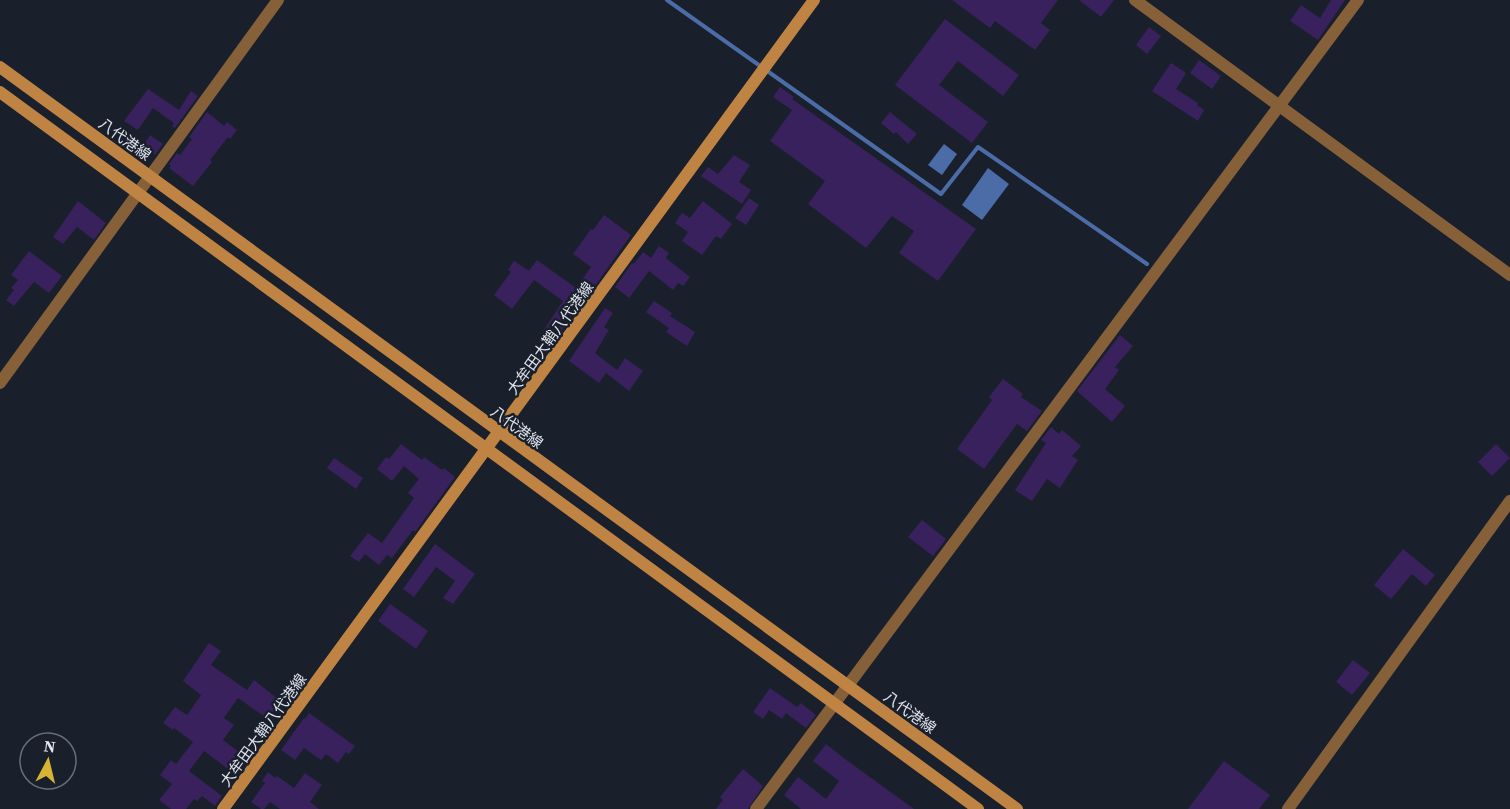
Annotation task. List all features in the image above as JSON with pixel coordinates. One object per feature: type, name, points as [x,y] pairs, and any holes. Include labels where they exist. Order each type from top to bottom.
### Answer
[{"type":"main road","name":"大牟田大鞘八代港線","points":[[224,809],[814,0]]},
{"type":"main road","name":"八代港線","points":[[0,67],[1017,809]]},
{"type":"main road","points":[[0,92],[978,809]]},
{"type":"street","points":[[0,383],[278,0]]},
{"type":"street","points":[[1135,0],[1510,275]]},
{"type":"street","points":[[756,809],[1358,0]]},
{"type":"street","points":[[1288,809],[1510,501]]},
{"type":"water","points":[[944,144],[957,154],[942,175],[928,165]]},
{"type":"water","points":[[988,168],[1009,184],[982,220],[962,205]]},
{"type":"building","points":[[952,0],[1058,0],[1041,23],[1050,30],[1035,50],[995,21],[990,28]]},
{"type":"building","points":[[1079,0],[1114,0],[1101,17]]},
{"type":"building","points":[[1331,0],[1345,0],[1318,40],[1290,21],[1301,5],[1320,18]]},
{"type":"building","points":[[945,19],[1019,75],[1003,96],[958,61],[939,85],[988,122],[972,143],[895,85]]},
{"type":"building","points":[[1149,27],[1161,36],[1147,54],[1136,45]]},
{"type":"building","points":[[1199,60],[1221,76],[1212,89],[1190,73]]},
{"type":"building","points":[[1171,63],[1186,73],[1176,89],[1198,103],[1197,105],[1204,110],[1198,121],[1152,91]]},
{"type":"building","points":[[780,87],[794,97],[792,99],[976,229],[938,281],[899,253],[914,231],[892,216],[866,248],[808,204],[825,181],[770,141],[792,110],[773,97]]},
{"type":"building","points":[[148,89],[179,110],[191,91],[198,96],[175,128],[172,126],[174,123],[153,108],[138,130],[124,121]]},
{"type":"building","points":[[207,112],[224,126],[227,122],[237,130],[230,139],[228,137],[193,186],[169,168],[171,166],[169,164],[177,153],[180,155],[192,139],[189,137]]},
{"type":"building","points":[[890,112],[917,134],[908,144],[896,132],[894,134],[881,123]]},
{"type":"building","points":[[150,135],[163,144],[155,155],[143,146]]},
{"type":"building","points":[[734,155],[750,165],[739,182],[751,190],[742,204],[701,176],[708,167],[718,174]]},
{"type":"building","points":[[749,198],[759,205],[746,225],[735,218]]},
{"type":"building","points":[[78,201],[106,223],[94,240],[77,227],[63,244],[53,237]]},
{"type":"building","points":[[703,201],[732,224],[721,239],[716,236],[702,255],[682,241],[688,232],[675,223],[682,213],[690,218]]},
{"type":"building","points":[[604,215],[631,235],[553,343],[541,334],[563,301],[534,280],[512,309],[494,295],[511,272],[508,270],[514,261],[529,271],[537,260],[576,288],[591,267],[573,254]]},
{"type":"building","points":[[659,246],[669,253],[666,258],[690,277],[683,286],[678,283],[673,290],[649,271],[629,298],[615,287],[643,252],[651,258]]},
{"type":"building","points":[[29,251],[62,276],[49,293],[34,282],[14,306],[6,300],[14,290],[11,288],[18,280],[11,275]]},
{"type":"building","points":[[654,301],[672,313],[670,316],[695,332],[687,346],[666,332],[669,328],[646,312]]},
{"type":"building","points":[[605,308],[613,313],[604,327],[609,330],[595,353],[617,370],[625,358],[643,371],[629,391],[606,373],[599,383],[569,361]]},
{"type":"building","points":[[1120,335],[1133,346],[1115,367],[1119,370],[1105,389],[1125,406],[1112,422],[1077,391]]},
{"type":"building","points":[[1003,379],[1023,394],[1021,397],[1042,411],[1027,431],[1017,424],[984,469],[957,449],[992,400],[989,397]]},
{"type":"building","points":[[1051,427],[1059,434],[1062,430],[1081,446],[1072,456],[1078,460],[1060,488],[1047,479],[1032,501],[1015,490],[1046,443],[1041,440]]},
{"type":"building","points":[[401,444],[422,460],[424,457],[455,477],[415,532],[413,530],[392,558],[387,555],[379,565],[365,554],[359,562],[350,556],[368,533],[382,543],[414,498],[408,493],[419,479],[404,466],[392,481],[377,469],[386,457],[389,459]]},
{"type":"building","points":[[1496,444],[1510,458],[1492,476],[1478,462]]},
{"type":"building","points":[[334,458],[363,478],[356,489],[327,468]]},
{"type":"building","points":[[922,520],[946,539],[933,556],[908,537]]},
{"type":"building","points":[[435,544],[475,574],[453,604],[443,598],[455,581],[436,567],[414,597],[403,589]]},
{"type":"building","points":[[1403,549],[1435,575],[1426,586],[1412,574],[1391,599],[1374,585]]},
{"type":"building","points":[[390,604],[428,631],[416,649],[378,621]]},
{"type":"building","points":[[209,643],[221,651],[211,665],[247,690],[254,680],[283,703],[281,706],[283,707],[272,722],[238,698],[224,718],[234,725],[223,740],[244,756],[239,764],[232,772],[204,751],[189,771],[222,796],[215,806],[202,796],[197,801],[194,799],[186,809],[171,809],[159,800],[172,784],[160,775],[171,760],[176,764],[193,742],[163,723],[175,707],[187,715],[201,695],[183,681]]},
{"type":"building","points":[[1353,660],[1370,673],[1352,695],[1336,682]]},
{"type":"building","points":[[770,688],[797,707],[801,703],[816,715],[806,728],[786,713],[782,719],[769,710],[763,719],[753,712]]},
{"type":"building","points":[[309,713],[355,746],[349,754],[346,752],[338,763],[326,754],[321,760],[304,748],[295,760],[281,750]]},
{"type":"building","points":[[826,744],[914,809],[801,809],[784,795],[798,777],[826,799],[839,781],[813,761]]},
{"type":"building","points":[[1224,761],[1270,795],[1259,809],[1188,809]]},
{"type":"building","points":[[743,769],[763,786],[748,809],[716,809],[723,800],[720,797]]},
{"type":"building","points":[[268,772],[294,788],[305,773],[322,785],[310,802],[319,809],[280,809],[270,802],[264,809],[261,809],[251,802],[265,783],[262,781]]},
{"type":"waterway","points":[[667,0],[941,194],[978,147],[1147,264]]}]
